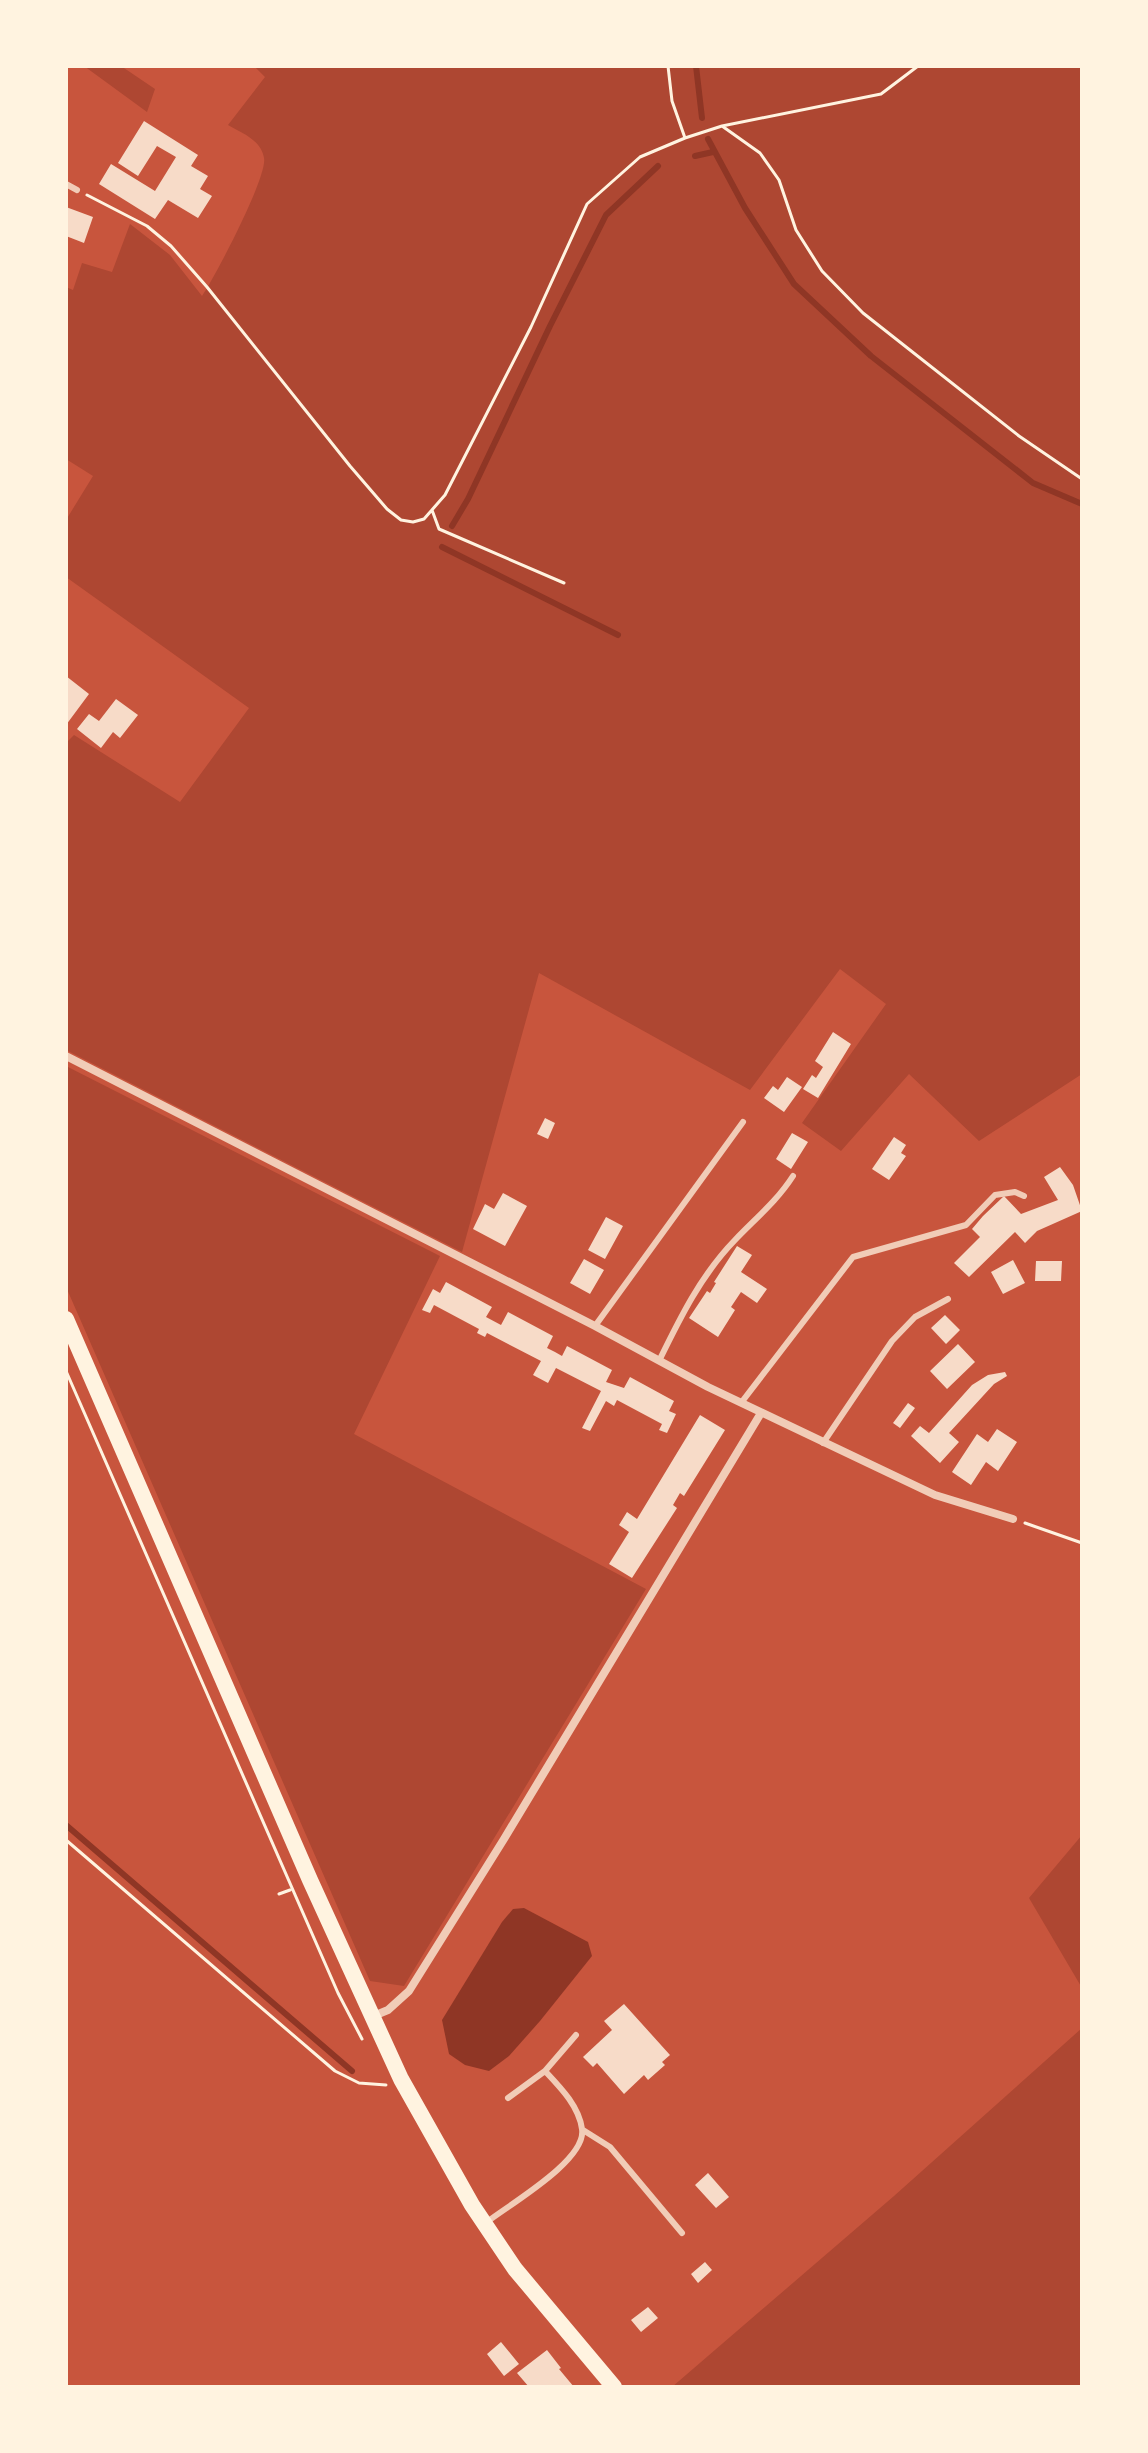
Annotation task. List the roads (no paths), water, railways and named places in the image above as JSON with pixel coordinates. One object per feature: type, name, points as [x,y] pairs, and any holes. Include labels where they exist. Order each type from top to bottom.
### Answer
[{"type":"main road","points":[[66,1319],[371,2018],[435,2144],[515,2269],[614,2387]]},
{"type":"street","points":[[66,1056],[761,1413],[935,1495],[1013,1519]]},
{"type":"street","points":[[371,2018],[388,2010],[409,1991],[761,1413]]},
{"type":"lane","points":[[66,184],[77,190]]},
{"type":"lane","points":[[595,1326],[743,1122]]},
{"type":"lane","points":[[659,1361],[693,1293],[735,1240],[782,1194],[793,1176]]},
{"type":"lane","points":[[741,1403],[853,1257],[966,1225],[995,1195],[1015,1192],[1024,1196]]},
{"type":"lane","points":[[823,1443],[892,1341],[915,1317],[948,1299]]},
{"type":"lane","points":[[508,2098],[545,2071],[576,2035]]},
{"type":"lane","points":[[545,2071],[567,2095],[583,2130],[610,2147],[682,2233]]},
{"type":"lane","points":[[484,2225],[570,2161],[580,2144],[583,2130]]},
{"type":"waterway","points":[[696,66],[702,118]]},
{"type":"waterway","points":[[708,139],[745,208],[794,284],[871,356],[1033,483],[1082,504]]},
{"type":"waterway","points":[[695,156],[713,152]]},
{"type":"waterway","points":[[452,526],[606,215],[658,166]]},
{"type":"waterway","points":[[442,547],[618,635]]},
{"type":"waterway","points":[[66,1825],[352,2071]]}]
